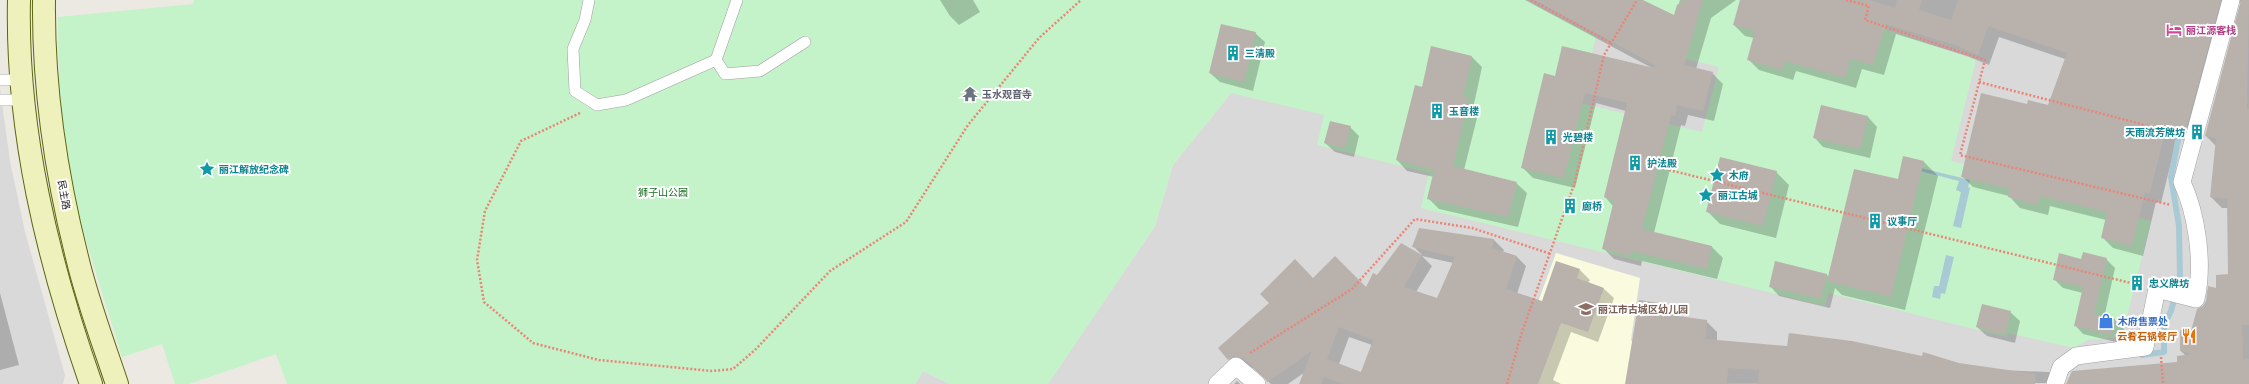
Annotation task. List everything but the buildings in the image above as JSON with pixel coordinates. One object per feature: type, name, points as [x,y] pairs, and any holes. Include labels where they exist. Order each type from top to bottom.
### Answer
[{"type":"main road","points":[[19,0],[24,90],[35,175],[53,265],[91,384]]},
{"type":"main road","name":"民主路","points":[[44,0],[47,71],[53,127],[66,208],[77,258],[117,384]]},
{"type":"street","points":[[2055,384],[2061,367],[2076,356],[2145,347],[2162,290],[2196,299],[2198,292],[2198,239],[2193,210],[2182,182],[2231,0]]},
{"type":"street","points":[[1217,384],[1236,366],[1257,384]]},
{"type":"lane","points":[[589,0],[585,20],[573,49],[575,91],[596,105],[626,100],[716,60],[737,0]]},
{"type":"lane","points":[[716,60],[725,74],[760,71],[805,42]]},
{"type":"lane","points":[[0,80],[24,90]]},
{"type":"lane","points":[[0,100],[24,90]]},
{"type":"path","points":[[596,105],[521,141],[485,211],[477,260],[484,302],[534,343],[599,360],[712,371],[733,369],[755,350],[830,271],[906,222],[968,125],[1039,38],[1081,0]]},
{"type":"path","points":[[1531,0],[1611,43]]},
{"type":"path","points":[[1507,384],[1521,334],[1551,254],[1575,182],[1604,55],[1636,0]]},
{"type":"path","points":[[1846,0],[1869,6],[1865,20],[1985,60],[1960,155],[2171,205]]},
{"type":"path","points":[[1979,82],[2174,132]]},
{"type":"path","points":[[1669,170],[2162,290]]},
{"type":"path","points":[[1236,366],[1248,354],[1352,289],[1415,219],[1472,228],[1551,254]]},
{"type":"path","points":[[2161,358],[2163,384]]},
{"type":"shaded area","name":"丽江古城","points":[[1267,0],[2249,0],[2249,384],[1048,384],[1155,226],[1173,165],[1231,93]]},
{"type":"shaded area","points":[[0,89],[10,161],[25,232],[65,375],[63,384],[0,384]]},
{"type":"shaded area","name":"丽江市古城区幼儿园","points":[[1556,253],[1640,278],[1631,340],[1654,384],[1510,384],[1514,368]]},
{"type":"shaded area","points":[[923,371],[950,384],[915,384]]},
{"type":"green space","name":"狮子山公园","points":[[194,0],[1526,0],[1596,37],[1580,103],[1702,132],[1719,67],[1621,43],[1641,0],[1842,0],[1863,22],[1976,60],[1951,161],[2012,176],[2118,213],[2151,221],[2122,337],[2088,340],[2074,348],[2008,333],[2007,337],[1828,293],[1825,306],[1421,208],[1429,173],[1317,145],[1324,115],[1231,93],[1173,165],[1155,226],[1048,384],[950,384],[923,371],[915,384],[287,384],[276,354],[189,384],[175,384],[162,344],[122,357],[87,242],[71,180],[61,111],[58,17],[193,4]]},
{"type":"water","points":[[1913,166],[1970,180],[1968,187],[1970,188],[1961,228],[1953,226],[1961,192],[1956,190],[1959,181],[1912,169]]},
{"type":"water","points":[[1946,255],[1954,257],[1945,294],[1941,293],[1940,299],[1932,297],[1934,286],[1939,286]]},
{"type":"waterway","points":[[2142,355],[2164,352],[2164,325],[2171,311],[2180,279],[2179,226],[2171,177],[2181,125]]},
{"type":"place","name":"丽江源客栈","points":[[2174,30]]},
{"type":"place","name":"三清殿","points":[[1233,53]]},
{"type":"place","name":"玉水观音寺","points":[[970,94]]},
{"type":"place","name":"玉音楼","points":[[1437,111]]},
{"type":"place","name":"天雨流芳牌坊","points":[[2197,132]]},
{"type":"place","name":"光碧楼","points":[[1551,137]]},
{"type":"place","name":"护法殿","points":[[1635,163]]},
{"type":"place","name":"丽江解放纪念碑","points":[[207,169]]},
{"type":"place","name":"木府","points":[[1717,175]]},
{"type":"place","name":"丽江古城","points":[[1706,195]]},
{"type":"place","name":"廊桥","points":[[1570,206]]},
{"type":"place","name":"议事厅","points":[[1875,221]]},
{"type":"place","name":"忠义牌坊","points":[[2137,283]]},
{"type":"place","name":"丽江市古城区幼儿园","points":[[1586,309]]},
{"type":"place","name":"木府售票处","points":[[2106,321]]},
{"type":"place","name":"云肴石锅餐厅","points":[[2189,336]]}]
